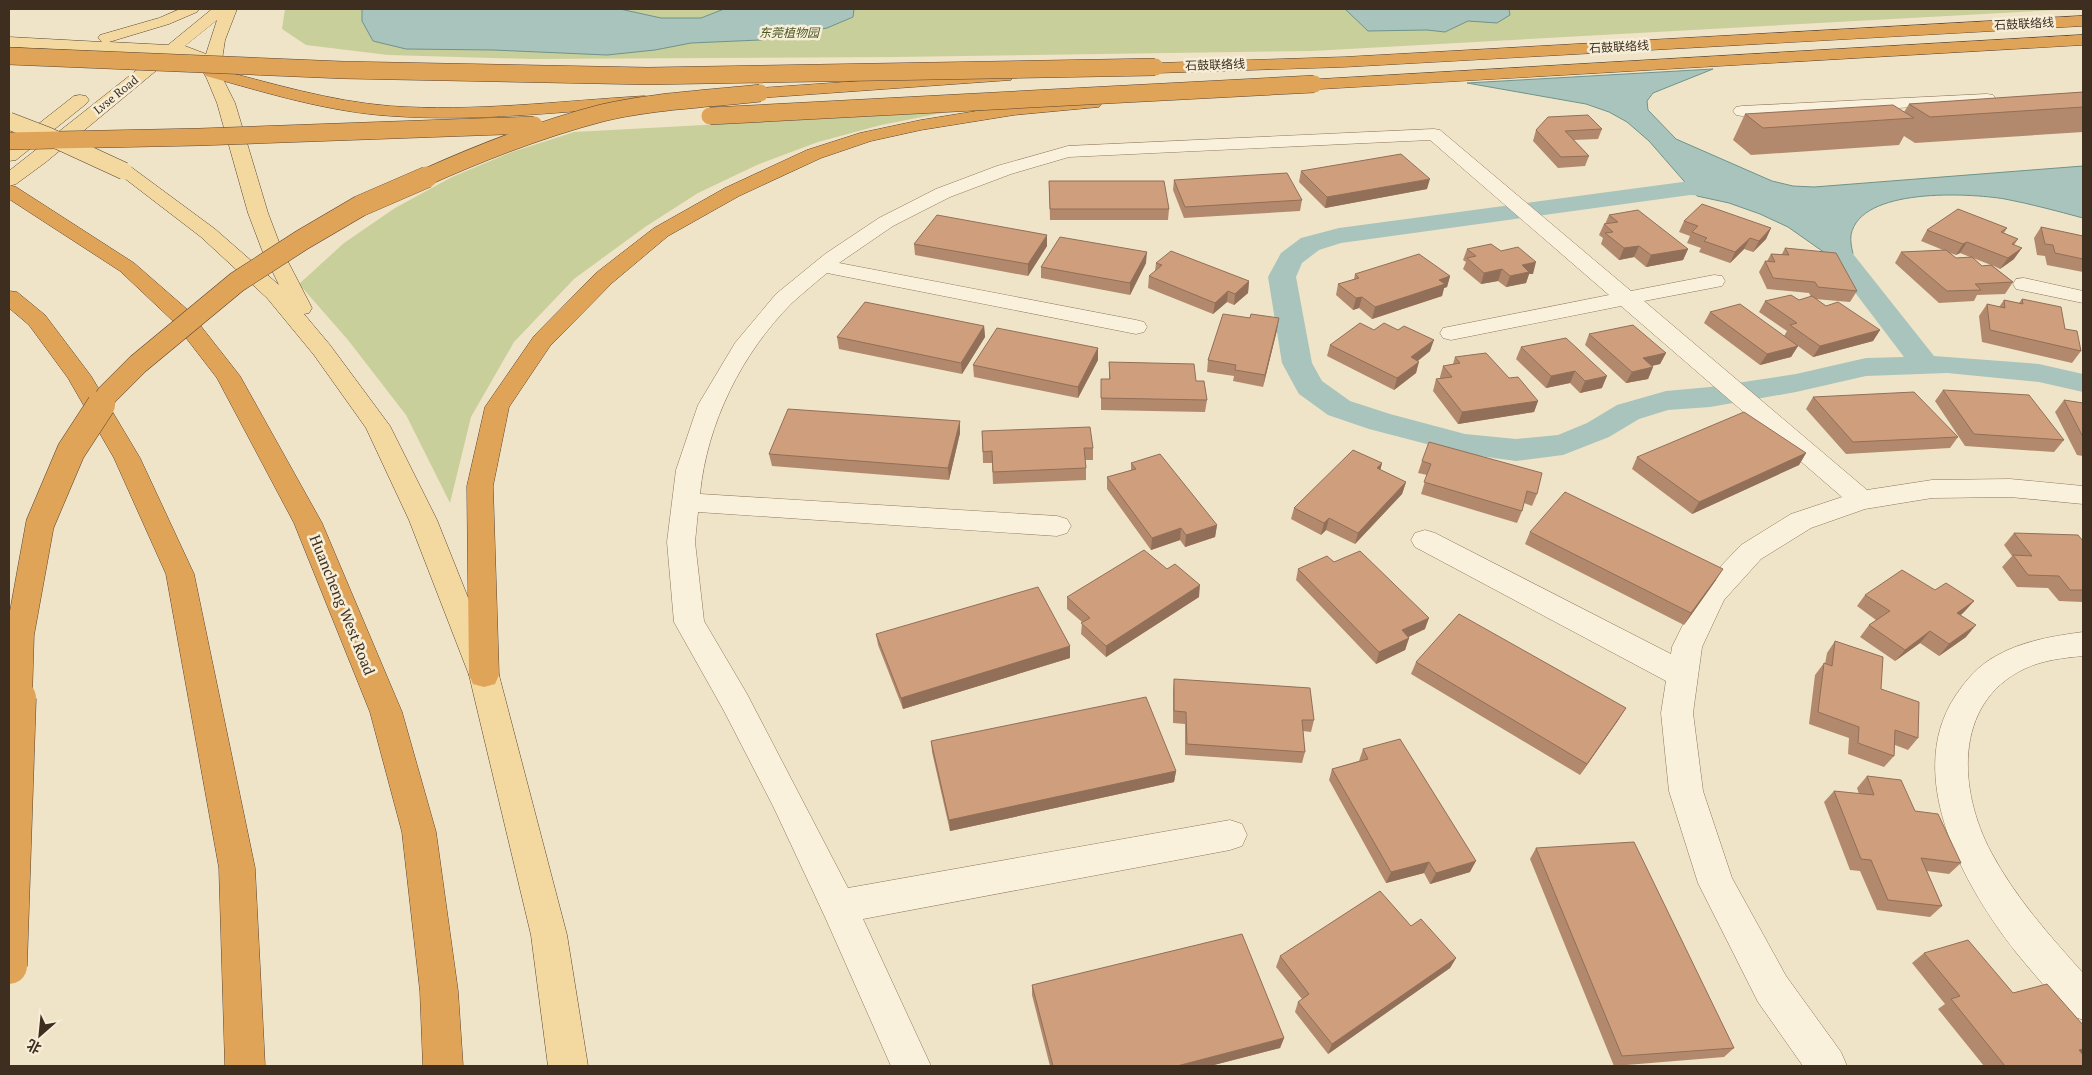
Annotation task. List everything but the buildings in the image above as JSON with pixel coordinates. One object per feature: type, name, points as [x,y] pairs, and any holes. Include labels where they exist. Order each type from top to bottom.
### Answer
[{"type":"highway","name":"石鼓联络线","points":[[1155,67],[1344,62],[2083,21]]},
{"type":"highway","name":"石鼓联络线","points":[[1314,84],[2083,40]]},
{"type":"highway","points":[[9,56],[343,70],[648,76],[1155,67]]},
{"type":"highway","points":[[212,73],[301,97],[390,111],[450,112],[1155,67]]},
{"type":"highway","points":[[698,117],[1314,84]]},
{"type":"highway","points":[[484,675],[480,486],[497,408],[542,341],[604,278],[661,232],[732,192],[814,154],[866,137],[921,125],[1014,110],[1314,84]]},
{"type":"highway","points":[[9,966],[20,634],[40,524],[71,451],[107,395],[138,364],[237,282],[302,240],[360,206],[473,156],[551,127],[604,113],[644,106],[760,93]]},
{"type":"highway","points":[[9,141],[383,131],[679,118]]},
{"type":"highway","name":"Huancheng West Road","points":[[9,191],[127,267],[181,316],[228,376],[308,523],[386,712],[419,832],[439,991],[443,1066]]},
{"type":"highway","points":[[9,297],[37,320],[79,376],[127,458],[180,574],[237,868],[245,1066]]},
{"type":"main road","points":[[59,44],[89,42],[131,32],[192,9]]},
{"type":"main road","name":"Lvse Road","points":[[114,76],[201,9]]},
{"type":"main road","name":"Lvse Road","points":[[9,180],[39,158],[222,9]]},
{"type":"main road","points":[[212,73],[213,53],[230,9]]},
{"type":"main road","points":[[9,42],[171,50],[195,54],[204,59],[226,104],[258,213],[272,250],[322,350]]},
{"type":"main road","name":"Lvse Road","points":[[9,156],[92,92]]},
{"type":"main road","points":[[9,121],[48,136],[124,171],[172,205],[242,261],[275,293],[322,350],[378,426],[423,520],[484,675],[549,935],[568,1066]]},
{"type":"lane","points":[[1742,111],[2005,98]]},
{"type":"lane","points":[[911,1066],[839,907],[745,720],[689,622],[681,542],[689,470],[710,405],[743,348],[784,299],[823,266],[886,222],[943,193],[1004,170],[1068,152],[1434,134],[1862,500]]},
{"type":"lane","points":[[823,266],[1136,327]]},
{"type":"lane","points":[[1451,333],[1714,281]]},
{"type":"lane","points":[[2024,284],[2083,297]]},
{"type":"lane","points":[[1827,1066],[1772,989],[1716,883],[1686,791],[1677,713],[1687,647],[1712,594],[1751,552],[1802,521],[1862,500],[1932,489],[2010,488],[2083,495]]},
{"type":"lane","points":[[685,502],[1057,526]]},
{"type":"lane","points":[[1426,540],[1683,675]]},
{"type":"lane","points":[[2083,644],[2031,654],[2004,666],[1977,687],[1959,715],[1950,749],[1952,790],[1964,827],[1993,888],[2033,945],[2083,1001]]},
{"type":"lane","points":[[839,907],[1230,835]]},
{"type":"green space","name":"东莞植物园","points":[[285,9],[2075,9],[1312,51],[897,57],[532,59],[388,55],[306,45],[282,29]]},
{"type":"green space","points":[[947,112],[881,125],[818,142],[757,165],[698,193],[645,227],[574,279],[514,342],[471,417],[450,503],[406,415],[348,340],[299,284],[344,243],[395,208],[452,177],[512,152],[574,132]]},
{"type":"water","points":[[362,9],[620,9],[661,18],[701,18],[724,9],[854,9],[853,17],[827,28],[760,40],[691,43],[655,50],[607,55],[493,50],[406,49],[373,41],[362,21]]},
{"type":"water","points":[[1345,9],[1509,9],[1510,15],[1497,23],[1468,21],[1445,32],[1427,30],[1368,31]]},
{"type":"water","points":[[1713,69],[1653,93],[1647,101],[1648,110],[1676,139],[1772,181],[1793,186],[1814,187],[2083,166],[2083,218],[2005,199],[1967,195],[1918,197],[1894,201],[1874,208],[1859,219],[1851,235],[1853,254],[1825,253],[1788,227],[1760,214],[1729,203],[1697,196],[1649,141],[1627,122],[1609,112],[1586,104],[1467,83]]},
{"type":"waterway","points":[[1737,191],[1690,188],[1339,236],[1310,244],[1290,259],[1282,277],[1297,363],[1310,387],[1339,408],[1380,422],[1465,444],[1516,450],[1563,445],[1598,430],[1628,412],[1666,401],[1710,397],[1796,383],[1866,367],[1926,365]]},
{"type":"waterway","points":[[1810,216],[1926,365]]},
{"type":"waterway","points":[[1926,365],[1947,364],[2039,373],[2083,383]]}]
